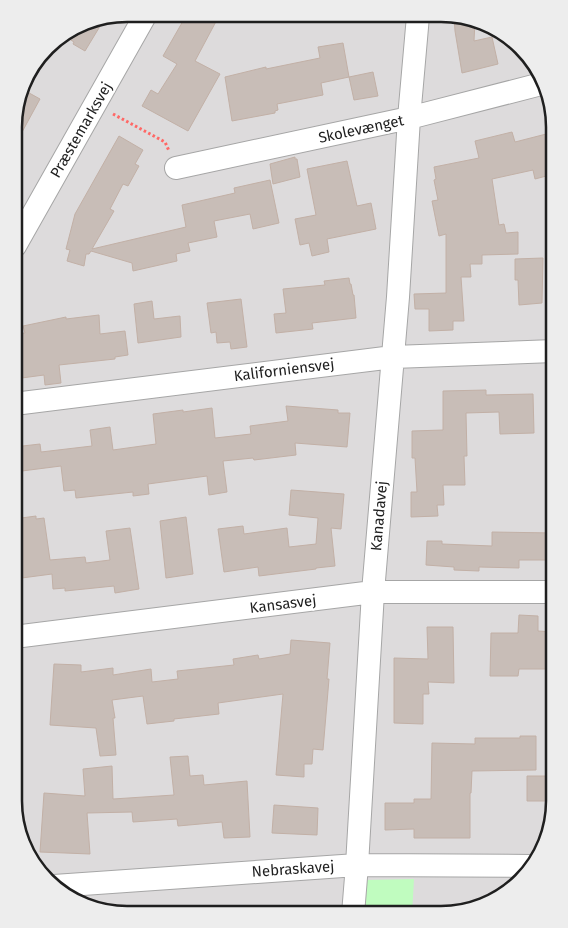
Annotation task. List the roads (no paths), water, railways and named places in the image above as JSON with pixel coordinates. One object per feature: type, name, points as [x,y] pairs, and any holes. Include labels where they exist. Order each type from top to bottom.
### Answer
[{"type":"street","name":"Præstemarksvej","points":[[22,232],[142,22]]},
{"type":"street","name":"Kanadavej","points":[[354,906],[373,592],[393,356],[417,22]]},
{"type":"street","name":"Skolevænget","points":[[176,168],[409,118],[537,85]]},
{"type":"street","name":"Kaliforniensvej","points":[[22,403],[393,356],[546,351]]},
{"type":"street","name":"Kansasvej","points":[[22,636],[373,592],[545,592]]},
{"type":"street","name":"Nebraskavej","points":[[65,885],[357,865],[523,866]]}]
